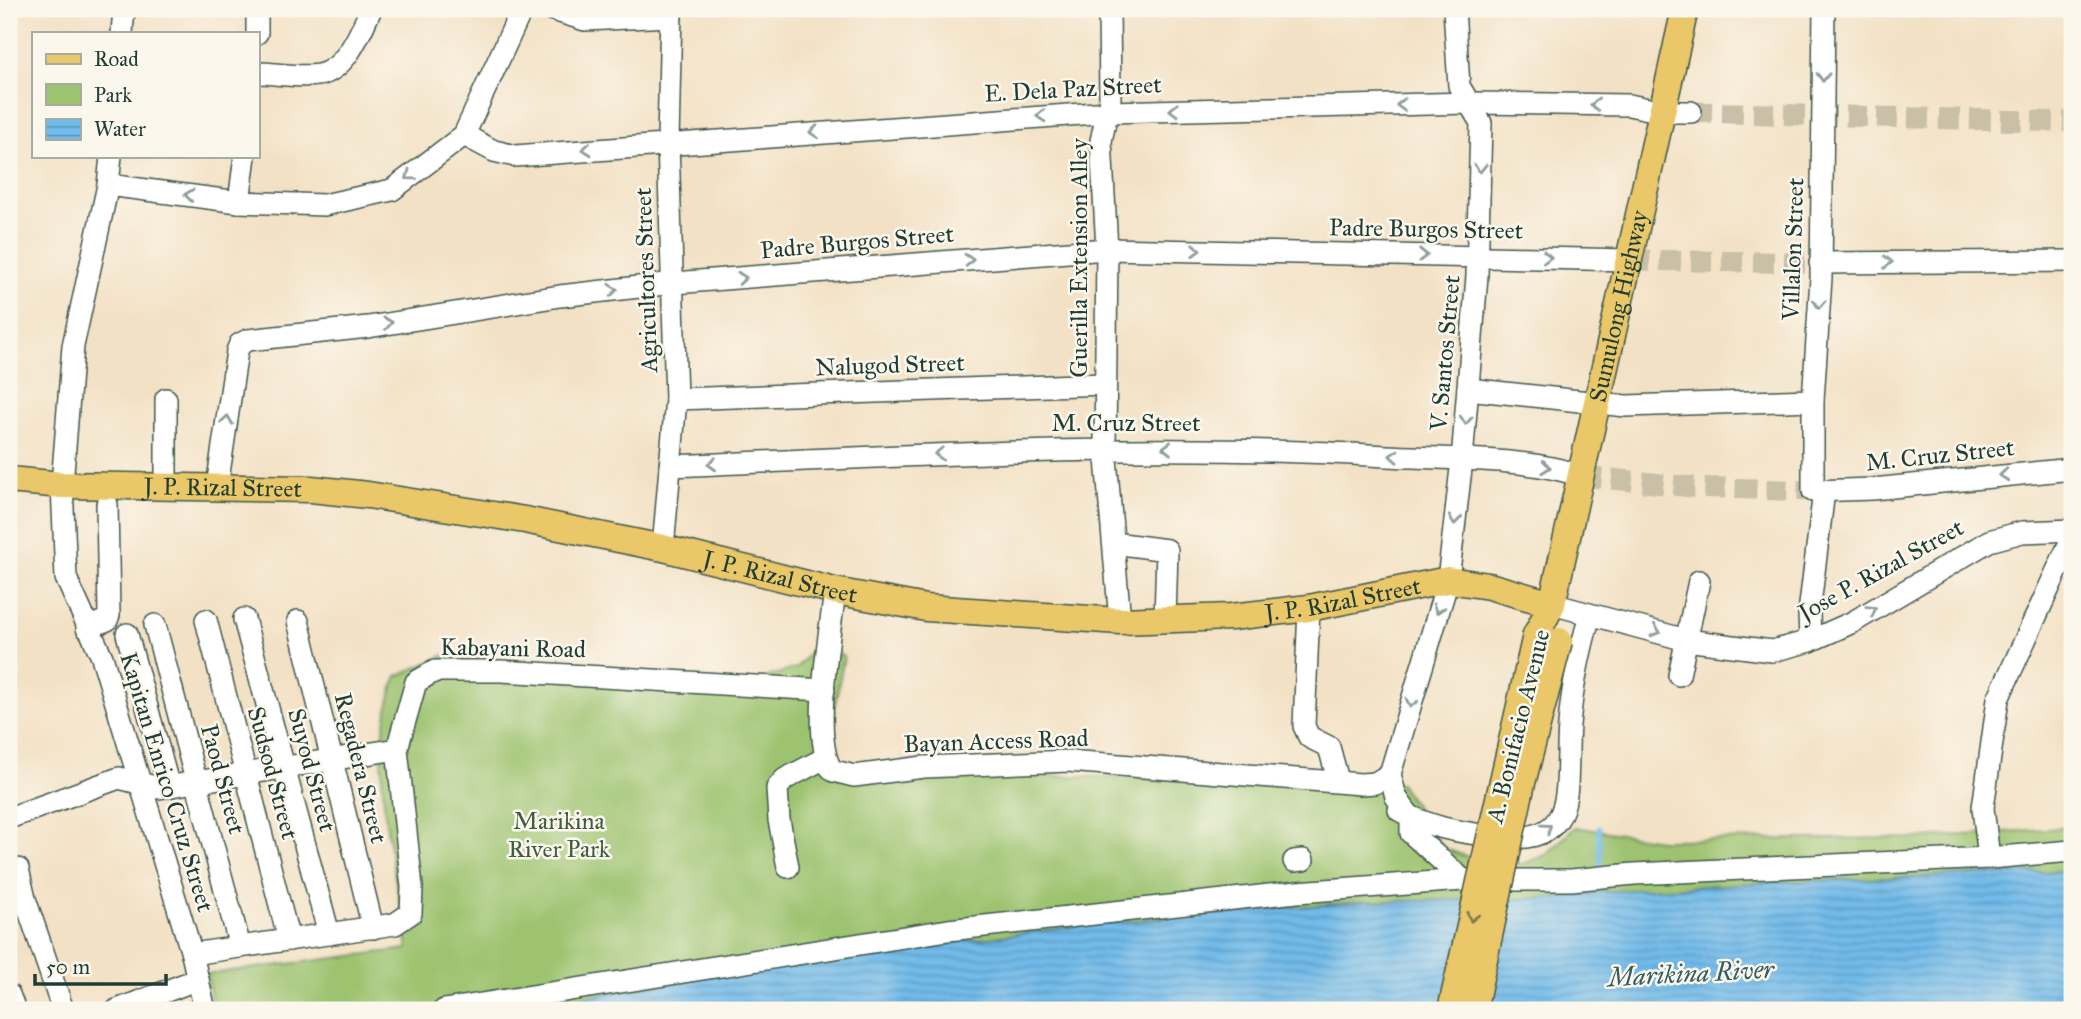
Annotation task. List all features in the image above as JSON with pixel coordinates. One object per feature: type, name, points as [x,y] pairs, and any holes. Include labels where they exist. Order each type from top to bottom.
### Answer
[{"type":"main road","name":"Sumulong Highway","points":[[1552,604],[1685,9]]},
{"type":"main road","name":"J. P. Rizal Street","points":[[9,480],[62,485],[311,489],[368,495],[525,520],[663,548],[835,591],[926,608],[1120,621],[1166,620],[1310,608],[1447,580],[1489,586],[1552,604]]},
{"type":"main road","name":"A. Bonifacio Avenue","points":[[1473,1010],[1522,783],[1552,604]]},
{"type":"main road","name":"A. Bonifacio Avenue","points":[[1451,1010],[1548,638]]},
{"type":"street","points":[[122,32],[124,9]]},
{"type":"street","points":[[257,9],[257,32]]},
{"type":"street","points":[[259,73],[320,75],[336,67],[359,37],[371,9]]},
{"type":"street","points":[[108,185],[239,201],[324,205],[392,190],[464,135],[522,9]]},
{"type":"street","points":[[550,9],[585,20],[671,12]]},
{"type":"street","name":"Guerilla Extension Alley","points":[[1109,9],[1109,112],[1101,141],[1107,249],[1105,447],[1120,621]]},
{"type":"street","name":"V. Santos Street","points":[[1390,774],[1447,580],[1468,389],[1478,256],[1481,123],[1460,86],[1454,9]]},
{"type":"street","name":"Villalon Street","points":[[1810,641],[1809,612],[1818,491],[1813,400],[1820,262],[1824,9]]},
{"type":"street","name":"Agricultores Street","points":[[663,548],[676,399],[668,142],[671,12]]},
{"type":"street","name":"E. Dela Paz Street","points":[[464,135],[494,151],[515,156],[668,142],[1109,112],[1469,103],[1629,106],[1663,112],[1691,112]]},
{"type":"street","name":"Kapitan Enrico Cruz Street","points":[[111,158],[108,185],[73,346],[62,485],[66,578],[102,657],[195,968],[205,1010]]},
{"type":"street","points":[[239,201],[245,158]]},
{"type":"street","name":"Padre Burgos Street","points":[[217,487],[237,351],[240,344],[248,340],[368,327],[560,296],[674,283],[1107,249],[1629,260]]},
{"type":"street","points":[[1820,262],[2072,261]]},
{"type":"street","name":"Nalugod Street","points":[[676,399],[1105,384]]},
{"type":"street","points":[[1468,389],[1652,405],[1813,400]]},
{"type":"street","points":[[166,399],[166,487]]},
{"type":"street","name":"M. Cruz Street","points":[[670,466],[1105,447],[1296,450],[1462,460],[1557,468],[1581,476]]},
{"type":"street","name":"M. Cruz Street","points":[[1818,491],[1873,489],[2072,469]]},
{"type":"street","points":[[87,628],[107,620],[110,615],[107,504]]},
{"type":"street","name":"Jose P. Rizal Street","points":[[1552,604],[1686,640],[1772,651],[1810,641],[1853,622],[1989,541],[2022,532],[2072,530]]},
{"type":"street","points":[[1989,858],[1983,808],[1998,699],[2063,584],[2065,550],[2072,538]]},
{"type":"street","points":[[1114,543],[1167,550],[1166,620]]},
{"type":"street","points":[[1679,675],[1699,581]]},
{"type":"street","points":[[789,867],[779,820],[777,788],[785,779],[825,758],[824,690],[835,591]]},
{"type":"street","points":[[1310,608],[1304,726],[1309,737],[1329,747],[1341,780]]},
{"type":"street","points":[[1411,818],[1455,831],[1514,840],[1536,836],[1547,830],[1562,812],[1568,795],[1569,724],[1590,615]]},
{"type":"street","name":"Suyod Street","points":[[244,619],[329,934]]},
{"type":"street","name":"Sudsod Street","points":[[206,620],[289,940]]},
{"type":"street","name":"Regadera Street","points":[[298,621],[373,928]]},
{"type":"street","name":"Paod Street","points":[[155,625],[240,947]]},
{"type":"street","points":[[127,634],[169,786]]},
{"type":"street","name":"Kabayani Road","points":[[373,928],[395,925],[411,913],[412,887],[397,749],[416,682],[435,671],[501,671],[824,690]]},
{"type":"street","points":[[9,818],[119,778],[159,788],[397,749]]},
{"type":"street","name":"Bayan Access Road","points":[[825,758],[834,772],[853,776],[924,767],[1068,761],[1376,783],[1390,774]]},
{"type":"street","points":[[1390,774],[1396,797],[1411,818],[1411,833],[1462,880]]},
{"type":"street","name":"Bayan Access Road","points":[[1341,780],[1377,796],[1411,818]]},
{"type":"street","points":[[1490,880],[1498,837]]},
{"type":"street","points":[[1406,852],[1432,850]]},
{"type":"street","points":[[444,1010],[948,930],[1297,892],[1462,880],[1571,880],[1620,875],[1989,858],[2072,850]]},
{"type":"street","points":[[18,869],[25,899],[63,1010]]},
{"type":"street","points":[[117,1010],[240,947],[373,928]]},
{"type":"street","points":[[9,995],[15,1010]]},
{"type":"green space","name":"Marikina River Park","points":[[819,641],[844,657],[834,710],[835,767],[844,764],[965,774],[1400,783],[1443,848],[1465,856],[1523,864],[1546,855],[1575,827],[1660,840],[1924,838],[2072,827],[2072,871],[1758,883],[1599,892],[1566,898],[1362,902],[1093,924],[713,975],[513,1010],[213,1010],[207,974],[408,949],[390,846],[382,777],[387,709],[397,676],[447,654],[722,691],[797,668]]},
{"type":"water","name":"Marikina River","points":[[2072,871],[2072,1010],[513,1010],[713,975],[1093,924],[1362,902],[1566,898],[1599,892],[1758,883]]},
{"type":"waterway","points":[[1599,828],[1601,873]]},
{"type":"tunnel","points":[[1691,112],[2072,122]]},
{"type":"tunnel","points":[[1629,260],[1820,263]]},
{"type":"tunnel","points":[[1581,476],[1693,487],[1813,491]]}]
